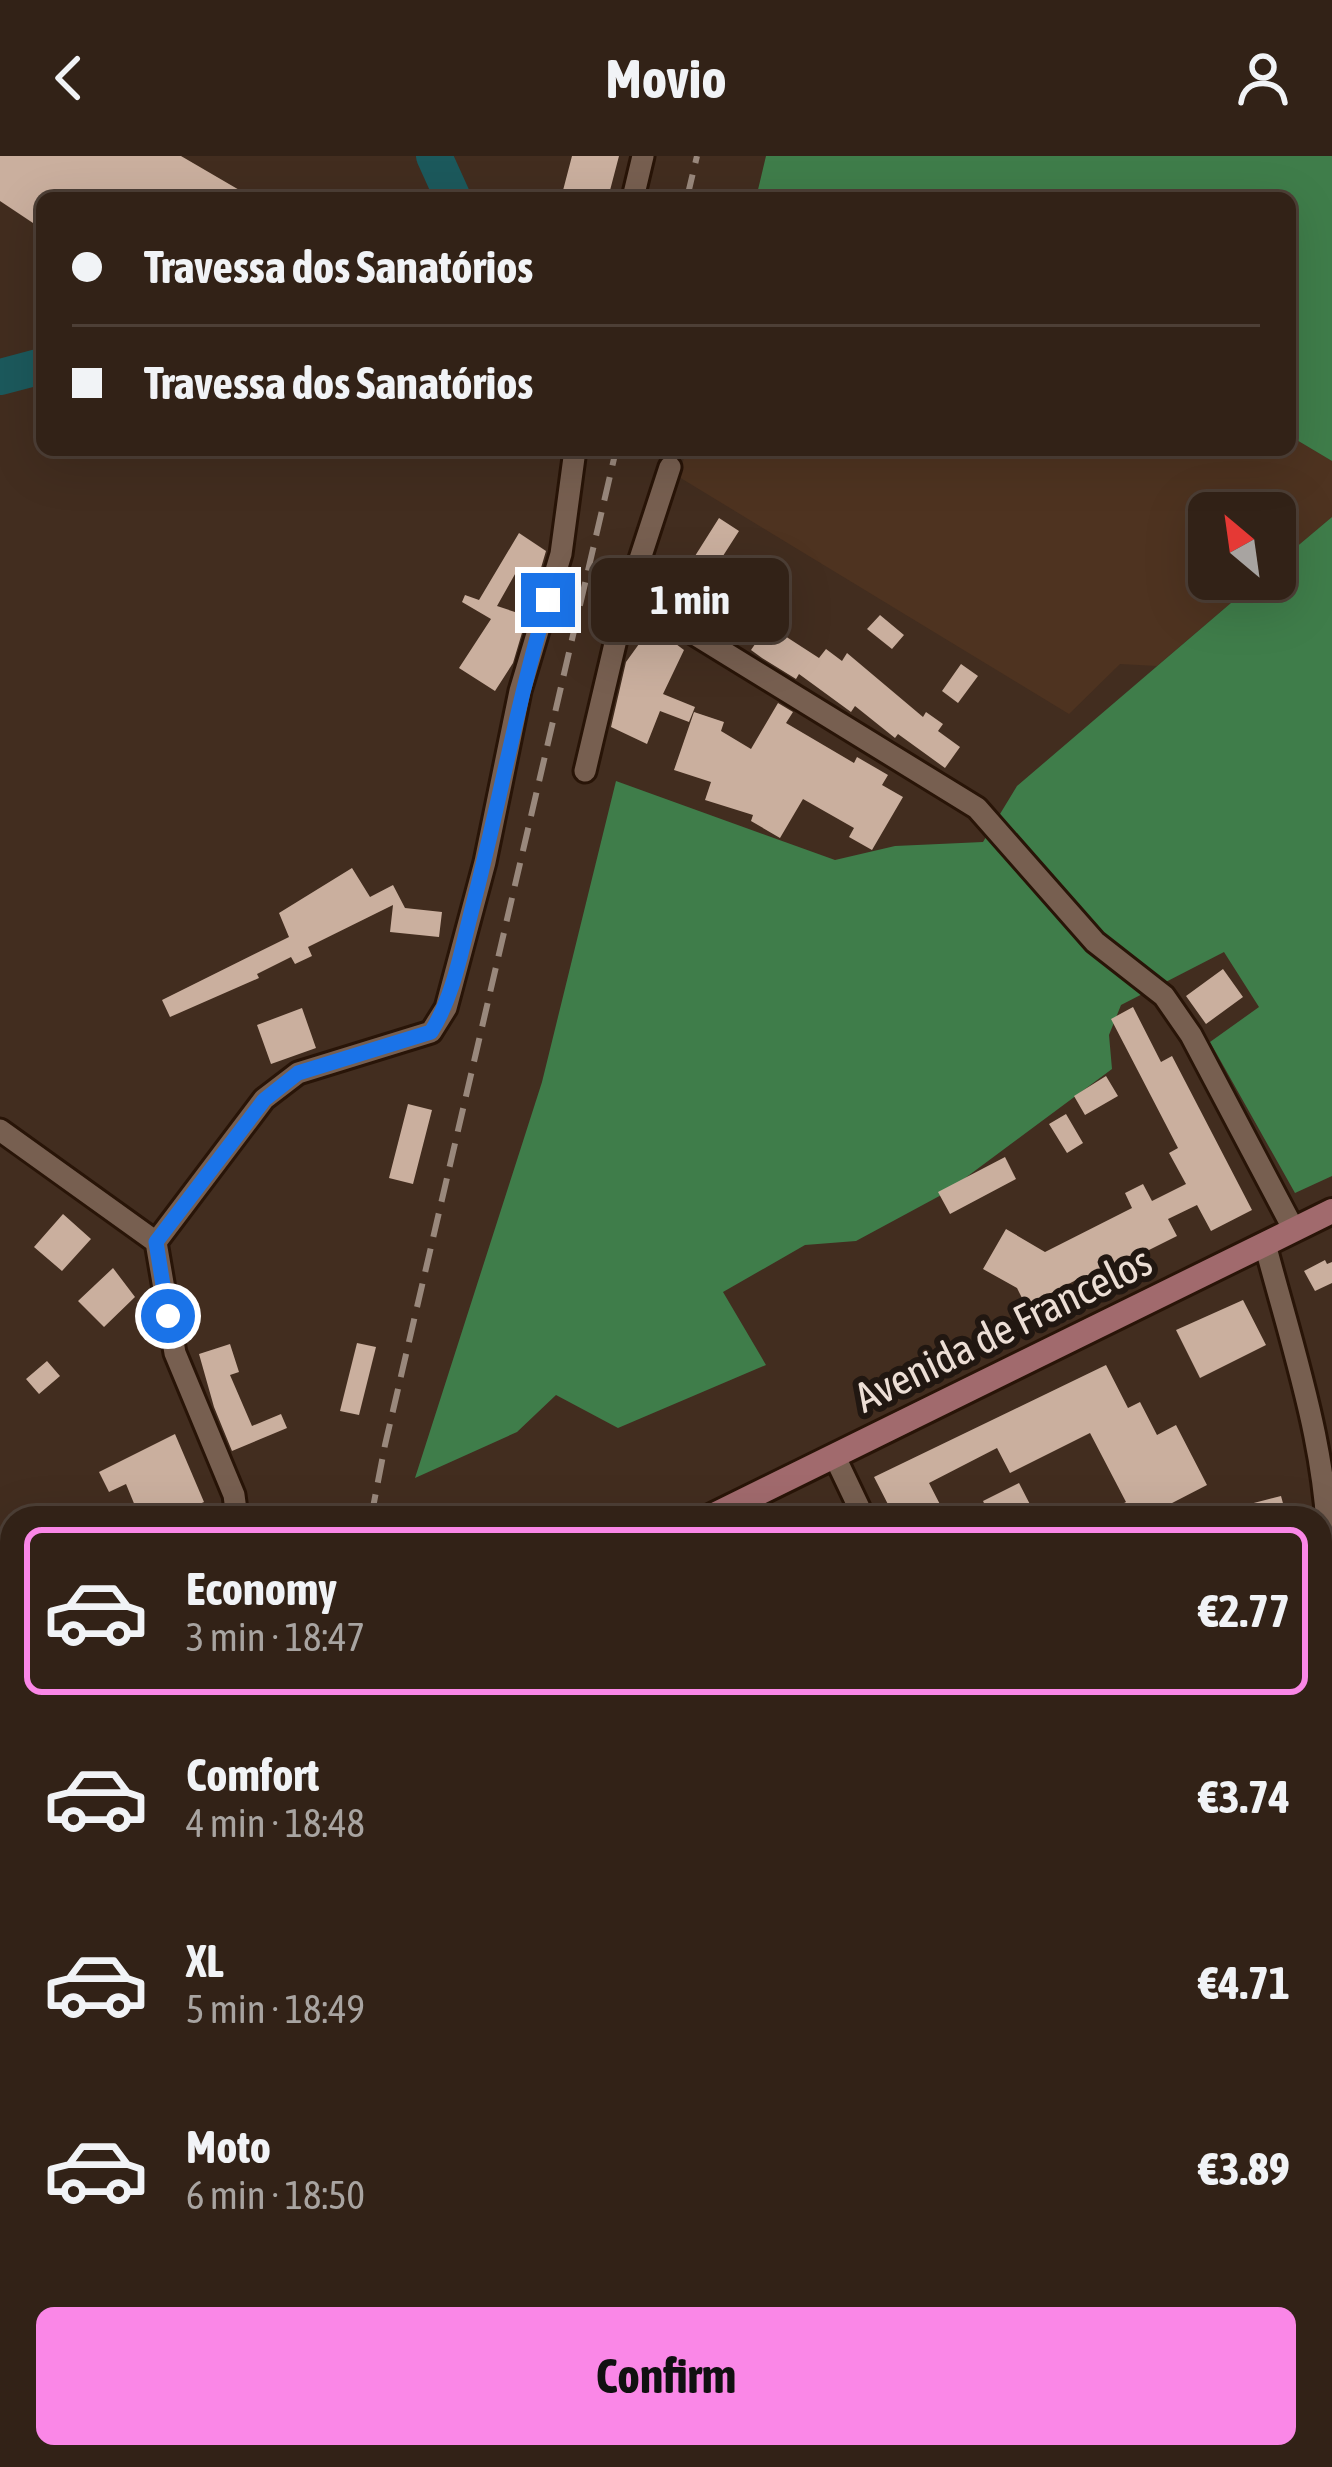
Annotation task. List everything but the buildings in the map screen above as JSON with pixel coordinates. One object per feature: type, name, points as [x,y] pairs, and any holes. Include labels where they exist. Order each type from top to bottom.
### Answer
[{"type":"main road","name":"Avenida de Francelos","points":[[732,1506],[1332,1211]]},
{"type":"street","points":[[634,192],[643,156]]},
{"type":"street","points":[[156,1242],[264,1100],[298,1073],[431,1032],[446,1008],[485,862],[520,692],[561,554],[574,456]]},
{"type":"street","points":[[586,770],[622,614],[670,467]]},
{"type":"street","points":[[631,595],[977,808],[1096,942],[1164,997],[1191,1035],[1294,1230]]},
{"type":"street","points":[[0,1130],[156,1242],[175,1353],[235,1506]]},
{"type":"street","points":[[1265,1244],[1314,1429],[1326,1506]]},
{"type":"street","points":[[834,1455],[858,1506]]},
{"type":"shaded area","points":[[1296,440],[1332,461],[1332,517],[1296,547],[1296,492],[1188,492],[1188,600],[1234,600],[1157,666],[1120,664],[1069,714],[679,477],[684,456],[1296,456]]},
{"type":"green space","points":[[766,156],[1332,156],[1332,461],[1296,440],[1296,192],[757,192]]},
{"type":"green space","points":[[1332,517],[1332,1176],[1295,1193],[1210,1042],[1259,1007],[1224,952],[1121,1005],[1109,1035],[1112,1069],[945,1193],[856,1241],[805,1245],[723,1292],[766,1365],[618,1428],[556,1395],[517,1432],[415,1478],[542,1082],[616,781],[835,860],[895,846],[983,842],[1017,786],[1234,600],[1296,600],[1296,547]]},
{"type":"waterway","points":[[434,156],[450,192]]},
{"type":"waterway","points":[[0,377],[36,368]]},
{"type":"railway","points":[[688,192],[697,156]]},
{"type":"railway","points":[[373,1506],[615,456]]},
{"type":"route","points":[[168,1316],[156,1242],[264,1100],[298,1073],[431,1032],[446,1008],[485,862],[520,692],[548,600]]}]
